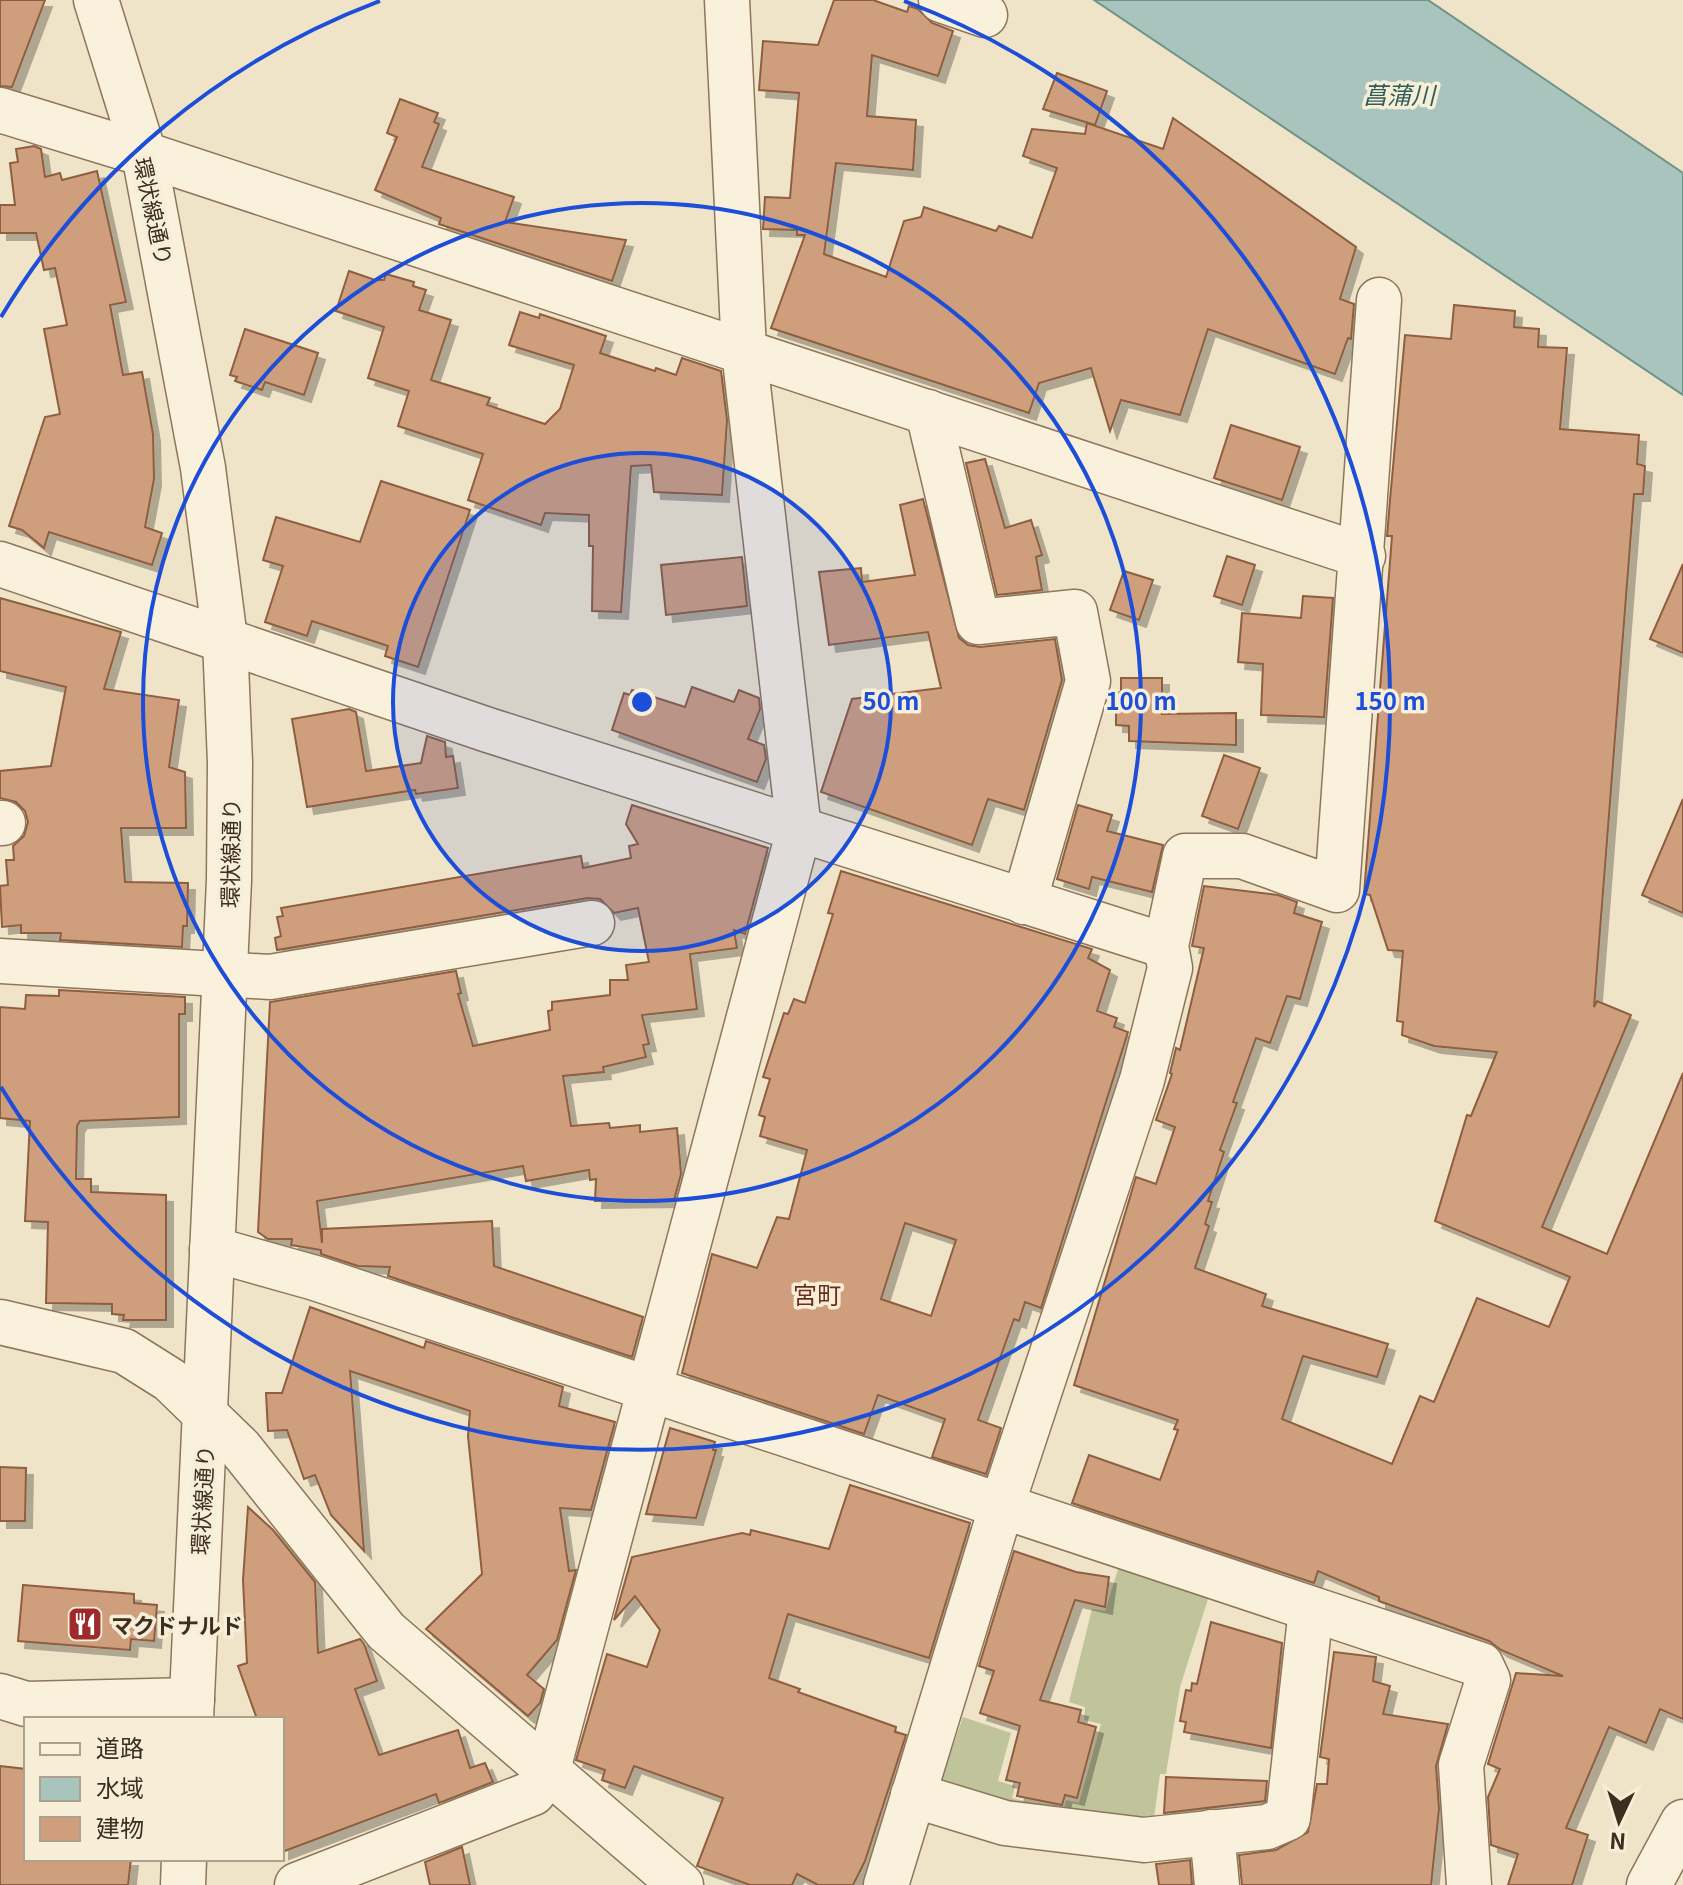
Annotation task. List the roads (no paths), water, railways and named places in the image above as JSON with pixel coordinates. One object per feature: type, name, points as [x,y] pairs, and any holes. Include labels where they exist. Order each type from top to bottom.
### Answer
[{"type":"street","name":"環状線通り","points":[[96,0],[144,154],[203,468],[225,639],[230,763],[226,975],[191,1710]]},
{"type":"street","points":[[297,1885],[533,1793],[547,1773],[799,830],[744,351],[727,0]]},
{"type":"street","points":[[941,0],[985,15]]},
{"type":"street","points":[[0,110],[144,154],[1363,556]]},
{"type":"street","points":[[886,1885],[1002,1505],[1142,1080],[1170,968],[1166,946],[1185,856],[1242,856],[1337,890],[1379,300]]},
{"type":"street","points":[[928,412],[978,622],[1075,612],[1088,681],[1024,902]]},
{"type":"street","points":[[0,564],[488,730],[1166,946]]},
{"type":"street","points":[[0,961],[270,977],[592,923]]},
{"type":"street","points":[[212,1249],[315,1278],[1481,1665],[1488,1680],[1461,1765],[1469,1885]]},
{"type":"street","points":[[0,1322],[124,1351],[170,1380],[205,1410],[240,1448],[386,1631],[547,1773],[681,1885]]},
{"type":"street","points":[[913,1795],[1005,1823],[1144,1840],[1267,1827],[1288,1818],[1311,1609]]},
{"type":"street","points":[[0,1696],[26,1704],[191,1710]]},
{"type":"street","points":[[1649,1885],[1683,1822]]},
{"type":"street","points":[[1212,1832],[1217,1885]]},
{"type":"street","points":[[183,1885],[184,1861]]},
{"type":"water","name":"菖蒲川","points":[[1094,0],[1428,0],[1683,173],[1683,395]]},
{"type":"place","name":"マクドナルド","points":[[85,1624]]},
{"type":"district","name":"宮町","points":[[817,1293]]}]
